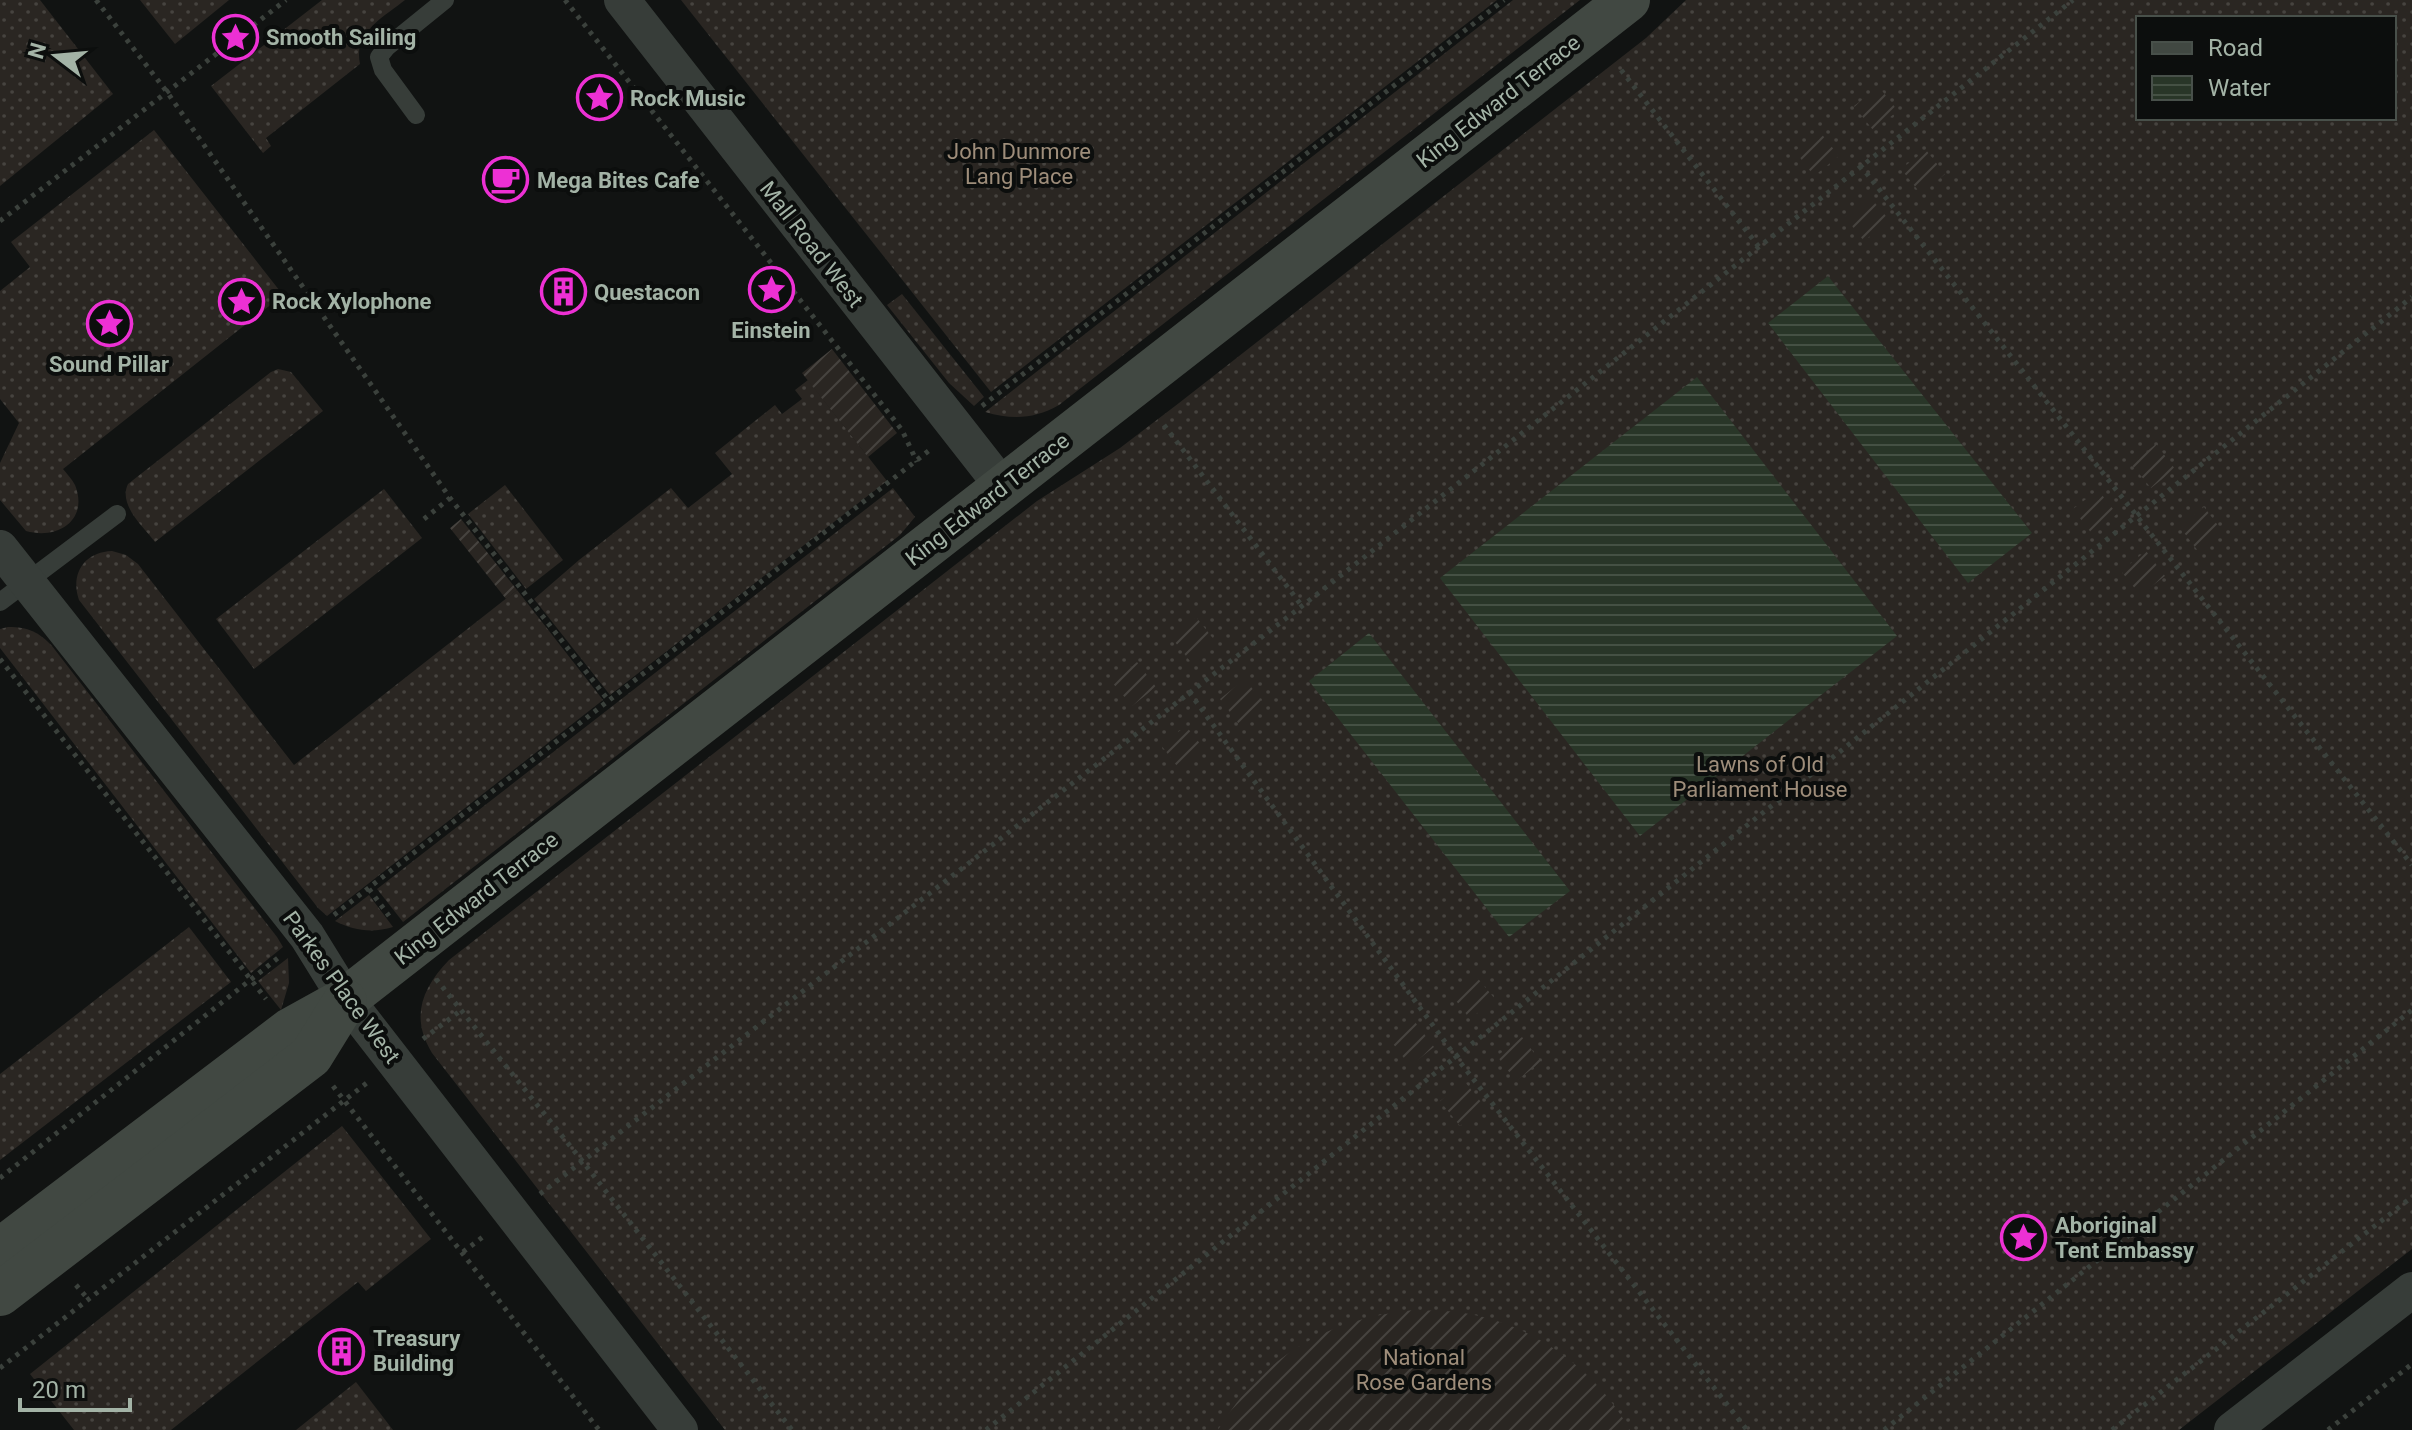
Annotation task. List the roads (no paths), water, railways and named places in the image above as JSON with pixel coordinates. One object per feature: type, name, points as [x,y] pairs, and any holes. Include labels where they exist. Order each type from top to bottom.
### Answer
[{"type":"main road","name":"King Edward Terrace","points":[[0,1294],[300,1043],[346,999],[1628,0]]},
{"type":"main road","name":"King Edward Terrace","points":[[0,1250],[300,1043]]},
{"type":"street","name":"Mall Road West","points":[[622,0],[1003,487]]},
{"type":"street","name":"Parkes Place West","points":[[0,548],[14,592],[307,936],[346,999],[680,1430]]},
{"type":"street","points":[[2232,1430],[2412,1290]]},
{"type":"lane","points":[[416,115],[383,70],[379,57],[445,0]]},
{"type":"lane","points":[[14,592],[117,514]]},
{"type":"water","points":[[1828,276],[2032,533],[1968,583],[1768,323]]},
{"type":"water","points":[[1697,377],[1897,636],[1640,836],[1440,578]]},
{"type":"water","points":[[1369,633],[1570,891],[1509,937],[1309,681]]},
{"type":"place","name":"Smooth Sailing","points":[[235,37]]},
{"type":"place","name":"Rock Music","points":[[599,98]]},
{"type":"place","name":"Mega Bites Cafe","points":[[506,180]]},
{"type":"place","name":"Einstein","points":[[771,289]]},
{"type":"place","name":"Questacon","points":[[563,292]]},
{"type":"place","name":"Rock Xylophone","points":[[241,301]]},
{"type":"place","name":"Sound Pillar","points":[[109,323]]},
{"type":"place","name":"Aboriginal Tent Embassy","points":[[2024,1238]]},
{"type":"place","name":"Treasury Building","points":[[342,1351]]},
{"type":"park label","name":"John Dunmore Lang Place","points":[[1019,164]]},
{"type":"park label","name":"Lawns of Old Parliament House","points":[[1760,776]]},
{"type":"park label","name":"National Rose Gardens","points":[[1424,1370]]}]
